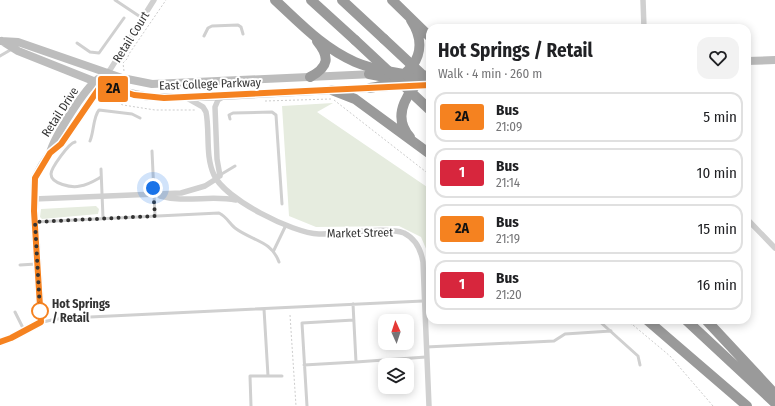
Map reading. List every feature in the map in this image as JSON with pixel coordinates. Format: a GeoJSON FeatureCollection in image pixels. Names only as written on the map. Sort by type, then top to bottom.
{"type":"FeatureCollection","features":[{"type":"Feature","properties":{"kind":"highway"},"geometry":{"type":"LineString","coordinates":[[275,0],[309,32],[324,50],[326,58],[322,69],[310,77]]}},
{"type":"Feature","properties":{"kind":"highway"},"geometry":{"type":"LineString","coordinates":[[311,0],[426,106]]}},
{"type":"Feature","properties":{"kind":"highway"},"geometry":{"type":"LineString","coordinates":[[342,0],[426,81]]}},
{"type":"Feature","properties":{"kind":"highway"},"geometry":{"type":"LineString","coordinates":[[392,0],[426,33]]}},
{"type":"Feature","properties":{"kind":"highway"},"geometry":{"type":"LineString","coordinates":[[370,88],[384,86],[401,76],[412,67],[419,50],[419,36],[411,20]]}},
{"type":"Feature","properties":{"kind":"highway"},"geometry":{"type":"LineString","coordinates":[[309,32],[339,54],[355,62],[401,76],[426,81]]}},
{"type":"Feature","properties":{"kind":"highway"},"geometry":{"type":"LineString","coordinates":[[369,74],[401,76]]}},
{"type":"Feature","properties":{"kind":"highway"},"geometry":{"type":"LineString","coordinates":[[415,142],[408,135],[402,117],[404,101],[426,81]]}},
{"type":"Feature","properties":{"kind":"highway"},"geometry":{"type":"LineString","coordinates":[[332,90],[355,99],[426,151]]}},
{"type":"Feature","properties":{"kind":"highway"},"geometry":{"type":"LineString","coordinates":[[652,324],[748,406]]}},
{"type":"Feature","properties":{"kind":"highway"},"geometry":{"type":"LineString","coordinates":[[660,324],[748,406]]}},
{"type":"Feature","properties":{"kind":"highway"},"geometry":{"type":"LineString","coordinates":[[690,324],[775,403]]}},
{"type":"Feature","properties":{"kind":"highway"},"geometry":{"type":"LineString","coordinates":[[710,324],[775,394]]}},
{"type":"Feature","properties":{"kind":"main road","name":"East College Parkway"},"geometry":{"type":"LineString","coordinates":[[1,41],[18,42],[108,73],[133,80],[158,84],[369,74]]}},
{"type":"Feature","properties":{"kind":"main road","name":"East College Parkway"},"geometry":{"type":"LineString","coordinates":[[1,41],[14,48],[118,91],[141,96],[164,98],[226,96],[370,88],[426,81]]}},
{"type":"Feature","properties":{"kind":"main road"},"geometry":{"type":"LineString","coordinates":[[751,62],[775,60]]}},
{"type":"Feature","properties":{"kind":"main road","name":"Retail Drive"},"geometry":{"type":"LineString","coordinates":[[41,322],[34,199],[35,178],[50,153],[61,144],[99,83],[108,73]]}},
{"type":"Feature","properties":{"kind":"main road"},"geometry":{"type":"LineString","coordinates":[[401,76],[426,81]]}},
{"type":"Feature","properties":{"kind":"main road"},"geometry":{"type":"LineString","coordinates":[[0,342],[41,322]]}},
{"type":"Feature","properties":{"kind":"street","name":"Retail Court"},"geometry":{"type":"LineString","coordinates":[[108,73],[154,0]]}},
{"type":"Feature","properties":{"kind":"street"},"geometry":{"type":"LineString","coordinates":[[643,0],[644,24]]}},
{"type":"Feature","properties":{"kind":"street","name":"Market Street"},"geometry":{"type":"LineString","coordinates":[[218,177],[215,107],[218,100],[226,96]]}},
{"type":"Feature","properties":{"kind":"street","name":"Market Street"},"geometry":{"type":"LineString","coordinates":[[186,97],[202,107],[206,112],[211,167],[222,185],[238,200],[286,225],[303,232],[318,234],[390,231],[403,233],[410,237],[420,248],[423,270],[423,301],[429,406]]}},
{"type":"Feature","properties":{"kind":"street"},"geometry":{"type":"LineString","coordinates":[[34,199],[191,191],[218,177]]}},
{"type":"Feature","properties":{"kind":"street"},"geometry":{"type":"LineString","coordinates":[[154,194],[181,199],[222,197],[238,200]]}},
{"type":"Feature","properties":{"kind":"street"},"geometry":{"type":"LineString","coordinates":[[751,223],[775,248]]}},
{"type":"Feature","properties":{"kind":"lane"},"geometry":{"type":"LineString","coordinates":[[116,0],[142,18]]}},
{"type":"Feature","properties":{"kind":"lane"},"geometry":{"type":"LineString","coordinates":[[124,5],[127,0]]}},
{"type":"Feature","properties":{"kind":"lane"},"geometry":{"type":"LineString","coordinates":[[77,43],[90,52],[101,52],[124,18]]}},
{"type":"Feature","properties":{"kind":"lane"},"geometry":{"type":"LineString","coordinates":[[204,36],[210,26],[230,25],[240,26],[244,34]]}},
{"type":"Feature","properties":{"kind":"lane"},"geometry":{"type":"LineString","coordinates":[[0,56],[14,48]]}},
{"type":"Feature","properties":{"kind":"lane"},"geometry":{"type":"LineString","coordinates":[[90,141],[94,132],[97,112],[99,110],[132,114],[140,118]]}},
{"type":"Feature","properties":{"kind":"lane"},"geometry":{"type":"LineString","coordinates":[[230,119],[229,115],[233,113],[272,112],[276,115],[282,204]]}},
{"type":"Feature","properties":{"kind":"lane"},"geometry":{"type":"LineString","coordinates":[[75,142],[69,146],[53,168],[51,173],[52,178],[55,182],[74,187],[84,185],[101,178]]}},
{"type":"Feature","properties":{"kind":"lane"},"geometry":{"type":"LineString","coordinates":[[152,151],[155,216]]}},
{"type":"Feature","properties":{"kind":"lane"},"geometry":{"type":"LineString","coordinates":[[218,177],[235,166]]}},
{"type":"Feature","properties":{"kind":"lane"},"geometry":{"type":"LineString","coordinates":[[101,169],[103,218]]}},
{"type":"Feature","properties":{"kind":"lane"},"geometry":{"type":"LineString","coordinates":[[35,222],[220,212],[235,228],[274,250],[279,262]]}},
{"type":"Feature","properties":{"kind":"lane"},"geometry":{"type":"LineString","coordinates":[[274,250],[286,225]]}},
{"type":"Feature","properties":{"kind":"lane"},"geometry":{"type":"LineString","coordinates":[[20,265],[37,264]]}},
{"type":"Feature","properties":{"kind":"lane"},"geometry":{"type":"LineString","coordinates":[[41,322],[73,318],[423,301]]}},
{"type":"Feature","properties":{"kind":"lane"},"geometry":{"type":"LineString","coordinates":[[353,304],[356,362]]}},
{"type":"Feature","properties":{"kind":"lane"},"geometry":{"type":"LineString","coordinates":[[264,308],[268,376]]}},
{"type":"Feature","properties":{"kind":"lane"},"geometry":{"type":"LineString","coordinates":[[15,312],[25,330]]}},
{"type":"Feature","properties":{"kind":"lane"},"geometry":{"type":"LineString","coordinates":[[307,406],[302,323],[354,320]]}},
{"type":"Feature","properties":{"kind":"lane"},"geometry":{"type":"LineString","coordinates":[[603,324],[638,356],[640,365]]}},
{"type":"Feature","properties":{"kind":"lane"},"geometry":{"type":"LineString","coordinates":[[426,347],[554,341],[566,334],[611,331]]}},
{"type":"Feature","properties":{"kind":"lane"},"geometry":{"type":"LineString","coordinates":[[304,365],[426,358]]}},
{"type":"Feature","properties":{"kind":"lane"},"geometry":{"type":"LineString","coordinates":[[251,406],[250,376],[282,376]]}},
{"type":"Feature","properties":{"kind":"path"},"geometry":{"type":"LineString","coordinates":[[124,71],[123,63],[166,0]]}},
{"type":"Feature","properties":{"kind":"path"},"geometry":{"type":"LineString","coordinates":[[114,94],[113,101],[123,105],[155,110],[193,109],[198,111]]}},
{"type":"Feature","properties":{"kind":"path"},"geometry":{"type":"LineString","coordinates":[[259,101],[278,102],[333,99],[426,172]]}},
{"type":"Feature","properties":{"kind":"path"},"geometry":{"type":"LineString","coordinates":[[290,315],[296,406]]}},
{"type":"Feature","properties":{"kind":"path"},"geometry":{"type":"LineString","coordinates":[[632,324],[670,356],[713,406]]}},
{"type":"Feature","properties":{"kind":"shaded area"},"geometry":{"type":"Polygon","coordinates":[[[333,103],[317,112],[426,186],[426,249],[421,237],[399,226],[316,227],[289,216],[282,106],[333,103]]]}},
{"type":"Feature","properties":{"kind":"shaded area"},"geometry":{"type":"Polygon","coordinates":[[[96,206],[99,209],[98,214],[42,219],[40,217],[41,209],[96,206]]]}},
{"type":"Feature","properties":{"kind":"bus line","name":"2A"},"geometry":{"type":"LineString","coordinates":[[0,342],[11,338],[41,322],[34,211],[35,178],[37,172],[50,153],[61,144],[102,84],[118,91],[149,98],[426,85]]}},
{"type":"Feature","properties":{"kind":"place","name":"Hot Springs / Retail"},"geometry":{"type":"Point","coordinates":[40,311]}},
{"type":"Feature","properties":{"kind":"route"},"geometry":{"type":"LineString","coordinates":[[40,311],[35,222],[155,216],[153,188]]}}]}
